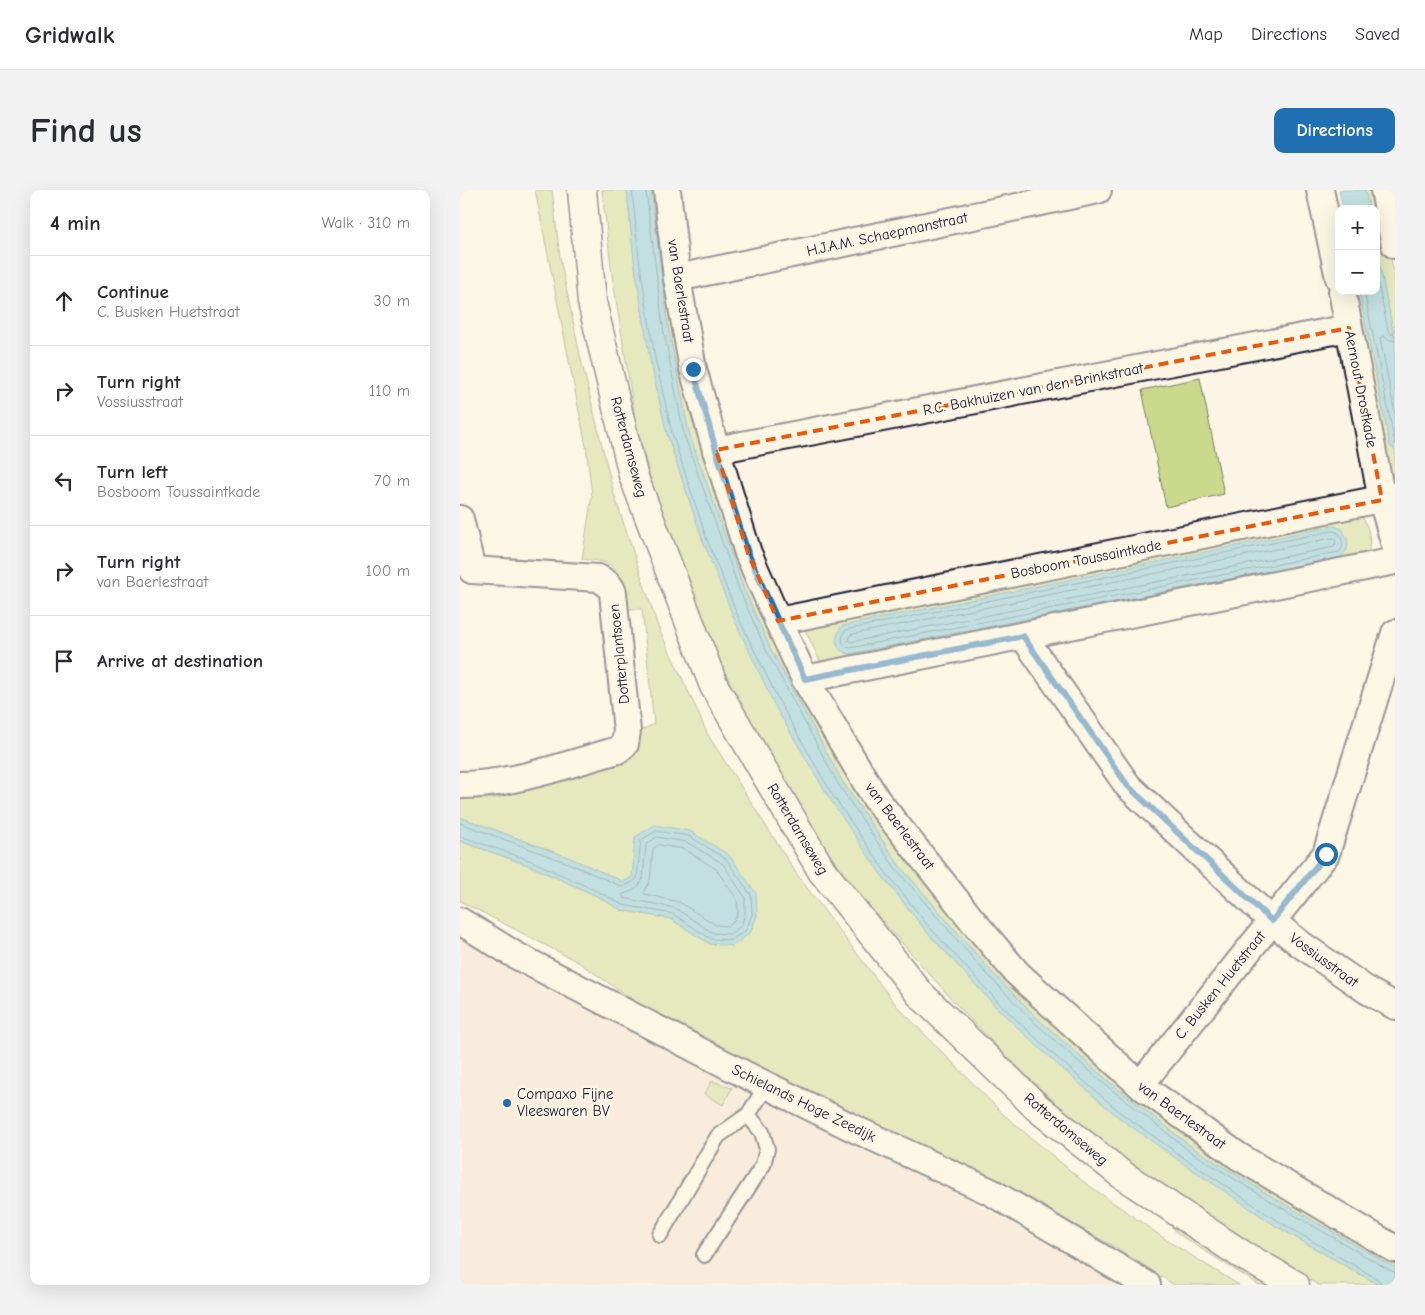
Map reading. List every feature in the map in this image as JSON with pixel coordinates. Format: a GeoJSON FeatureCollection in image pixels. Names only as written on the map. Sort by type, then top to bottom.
{"type":"FeatureCollection","features":[{"type":"Feature","properties":{"kind":"main road","name":"Rotterdamseweg"},"geometry":{"type":"LineString","coordinates":[[582,190],[592,302],[633,475],[714,686],[822,870],[920,994],[1039,1109],[1121,1174],[1241,1254],[1295,1285]]}},
{"type":"Feature","properties":{"kind":"street","name":"van Baerlestraat"},"geometry":{"type":"LineString","coordinates":[[666,190],[677,278],[693,369],[748,553],[805,679],[876,799],[972,920],[1017,973],[1140,1085],[1238,1156],[1395,1249]]}},
{"type":"Feature","properties":{"kind":"street","name":"H.J.A.M. Schaepmanstraat"},"geometry":{"type":"LineString","coordinates":[[677,278],[1098,190]]}},
{"type":"Feature","properties":{"kind":"street"},"geometry":{"type":"LineString","coordinates":[[1320,190],[1335,259]]}},
{"type":"Feature","properties":{"kind":"street"},"geometry":{"type":"LineString","coordinates":[[1389,203],[1395,245]]}},
{"type":"Feature","properties":{"kind":"street","name":"Aernout Drostkade"},"geometry":{"type":"LineString","coordinates":[[1343,295],[1388,498],[1395,545]]}},
{"type":"Feature","properties":{"kind":"street","name":"R.C. Bakhuizen van den Brinkstraat"},"geometry":{"type":"LineString","coordinates":[[716,450],[1349,328]]}},
{"type":"Feature","properties":{"kind":"street","name":"Bosboom Toussaintkade"},"geometry":{"type":"LineString","coordinates":[[778,621],[1388,498]]}},
{"type":"Feature","properties":{"kind":"street","name":"Dotterplantsoen"},"geometry":{"type":"LineString","coordinates":[[460,519],[466,574],[598,578],[606,582],[612,589],[628,731],[625,744],[618,750],[506,781],[479,785],[460,785]]}},
{"type":"Feature","properties":{"kind":"street"},"geometry":{"type":"LineString","coordinates":[[805,679],[1395,561]]}},
{"type":"Feature","properties":{"kind":"street","name":"C. Busken Huetstraat"},"geometry":{"type":"LineString","coordinates":[[1140,1085],[1326,854],[1395,634]]}},
{"type":"Feature","properties":{"kind":"street","name":"Vossiusstraat"},"geometry":{"type":"LineString","coordinates":[[1023,636],[1128,786],[1272,921],[1299,943],[1360,986],[1395,1006]]}},
{"type":"Feature","properties":{"kind":"street","name":"Schielands Hoge Zeedijk"},"geometry":{"type":"LineString","coordinates":[[460,921],[515,954],[767,1085],[859,1131],[991,1192],[1147,1285]]}},
{"type":"Feature","properties":{"kind":"lane"},"geometry":{"type":"LineString","coordinates":[[660,1235],[718,1136],[748,1115],[767,1085]]}},
{"type":"Feature","properties":{"kind":"lane"},"geometry":{"type":"LineString","coordinates":[[704,1255],[763,1165],[767,1149],[762,1132],[748,1115]]}},
{"type":"Feature","properties":{"kind":"highlighted area"},"geometry":{"type":"Polygon","coordinates":[[[1349,328],[1382,500],[778,621],[748,553],[716,450],[1349,328]]]}},
{"type":"Feature","properties":{"kind":"shaded area"},"geometry":{"type":"Polygon","coordinates":[[[460,914],[1121,1285],[460,1285],[460,914]]]}},
{"type":"Feature","properties":{"kind":"green space"},"geometry":{"type":"Polygon","coordinates":[[[535,190],[552,190],[560,258],[581,360],[614,494],[658,627],[708,735],[798,876],[896,1005],[1004,1115],[1084,1182],[1168,1241],[1239,1285],[1174,1285],[1117,1248],[954,1160],[788,1086],[677,1030],[578,962],[460,901],[460,841],[528,865],[597,896],[621,910],[671,919],[710,944],[632,877],[624,882],[570,858],[460,817],[460,798],[486,799],[500,797],[617,764],[634,751],[638,732],[654,724],[642,609],[626,609],[622,581],[615,569],[602,562],[582,559],[592,495],[586,446],[535,190]]]}},
{"type":"Feature","properties":{"kind":"green space"},"geometry":{"type":"Polygon","coordinates":[[[602,190],[627,190],[634,260],[650,359],[667,434],[703,541],[880,873],[926,931],[999,1010],[1276,1226],[1379,1285],[1318,1285],[1195,1210],[1137,1169],[1051,1099],[1001,1051],[954,1002],[872,909],[836,863],[804,816],[750,724],[716,654],[658,508],[636,423],[612,275],[602,190]]]}},
{"type":"Feature","properties":{"kind":"green space"},"geometry":{"type":"Polygon","coordinates":[[[651,190],[660,190],[671,277],[781,649],[1006,974],[1395,1258],[1395,1268],[1274,1198],[1193,1148],[1107,1080],[1038,1019],[988,968],[899,865],[842,781],[770,648],[743,587],[689,433],[668,327],[651,190]]]}},
{"type":"Feature","properties":{"kind":"green space"},"geometry":{"type":"Polygon","coordinates":[[[1365,190],[1377,190],[1395,279],[1395,341],[1380,267],[1380,205],[1368,205],[1365,190]]]}},
{"type":"Feature","properties":{"kind":"green space"},"geometry":{"type":"Polygon","coordinates":[[[1350,295],[1360,295],[1390,446],[1395,450],[1395,479],[1388,467],[1350,295]]]}},
{"type":"Feature","properties":{"kind":"green space"},"geometry":{"type":"Polygon","coordinates":[[[1200,378],[1224,494],[1166,507],[1142,390],[1200,378]]]}},
{"type":"Feature","properties":{"kind":"green space"},"geometry":{"type":"Polygon","coordinates":[[[1361,516],[1369,534],[1368,554],[824,669],[803,626],[1361,516]],[[1341,557],[842,626],[837,639],[838,647],[850,654],[1341,557]]]}},
{"type":"Feature","properties":{"kind":"green space"},"geometry":{"type":"Polygon","coordinates":[[[712,1081],[732,1088],[723,1105],[704,1094],[712,1081]]]}},
{"type":"Feature","properties":{"kind":"green space"},"geometry":{"type":"Polygon","coordinates":[[[1167,1221],[1218,1254],[1273,1285],[1259,1285],[1178,1234],[1167,1221]]]}},
{"type":"Feature","properties":{"kind":"water"},"geometry":{"type":"Polygon","coordinates":[[[627,190],[651,190],[668,327],[689,433],[743,587],[770,648],[842,781],[899,865],[988,968],[1038,1019],[1107,1080],[1193,1148],[1274,1198],[1395,1268],[1395,1285],[1379,1285],[1276,1226],[1118,1117],[1050,1058],[999,1010],[926,931],[880,873],[828,796],[776,708],[735,621],[703,541],[667,434],[650,359],[634,260],[627,190]]]}},
{"type":"Feature","properties":{"kind":"water"},"geometry":{"type":"Polygon","coordinates":[[[1339,190],[1365,190],[1368,205],[1342,205],[1339,190]]]}},
{"type":"Feature","properties":{"kind":"water"},"geometry":{"type":"Polygon","coordinates":[[[1380,267],[1395,341],[1395,450],[1390,446],[1360,295],[1380,295],[1380,267]]]}},
{"type":"Feature","properties":{"kind":"water"},"geometry":{"type":"Polygon","coordinates":[[[1334,526],[1342,529],[1348,543],[1347,550],[1341,557],[849,654],[840,650],[837,643],[842,626],[1334,526]]]}},
{"type":"Feature","properties":{"kind":"water"},"geometry":{"type":"Polygon","coordinates":[[[460,817],[570,858],[624,882],[632,877],[635,837],[655,825],[690,831],[729,855],[756,893],[757,916],[750,933],[733,946],[710,944],[671,919],[621,910],[597,896],[528,865],[460,841],[460,817]]]}},
{"type":"Feature","properties":{"kind":"place","name":"Compaxo Fijne Vleeswaren BV"},"geometry":{"type":"Point","coordinates":[507,1103]}},
{"type":"Feature","properties":{"kind":"route"},"geometry":{"type":"LineString","coordinates":[[693,369],[748,553],[805,679],[1023,636],[1128,786],[1272,921],[1326,854]]}}]}
